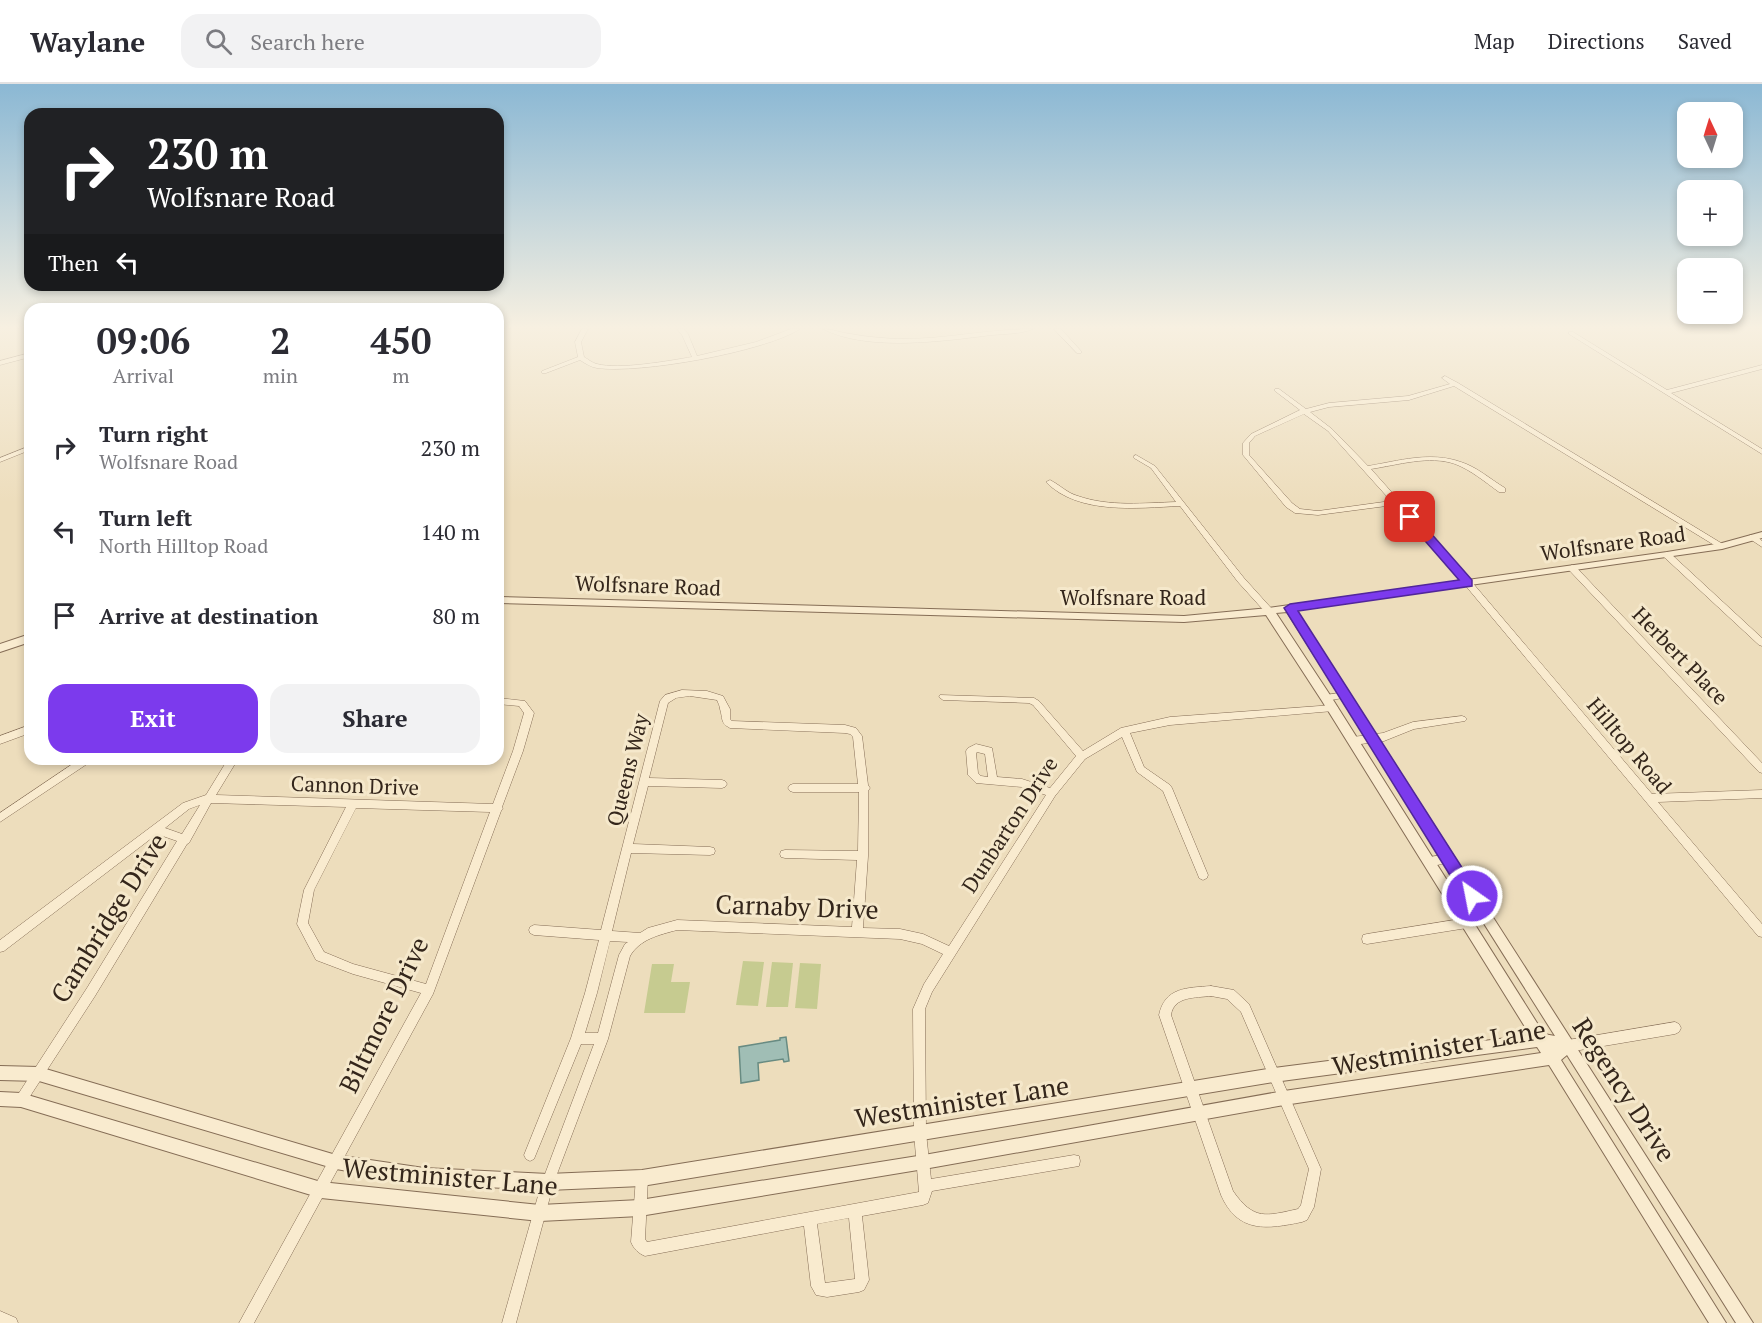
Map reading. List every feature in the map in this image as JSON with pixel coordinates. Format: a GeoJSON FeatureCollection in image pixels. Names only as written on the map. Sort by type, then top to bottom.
{"type":"FeatureCollection","features":[{"type":"Feature","properties":{"kind":"street"},"geometry":{"type":"LineString","coordinates":[[1397,502],[1318,513],[1298,511],[1289,505],[1271,485],[1246,455],[1244,449],[1248,439],[1253,435],[1304,411],[1329,405],[1409,398],[1447,387]]}},
{"type":"Feature","properties":{"kind":"street"},"geometry":{"type":"LineString","coordinates":[[1461,387],[1722,546]]}},
{"type":"Feature","properties":{"kind":"street"},"geometry":{"type":"LineString","coordinates":[[1657,387],[1762,452]]}},
{"type":"Feature","properties":{"kind":"street"},"geometry":{"type":"LineString","coordinates":[[1667,393],[1690,387]]}},
{"type":"Feature","properties":{"kind":"street","name":"Hilltop Road"},"geometry":{"type":"LineString","coordinates":[[1276,390],[1329,430],[1397,502],[1762,932]]}},
{"type":"Feature","properties":{"kind":"street"},"geometry":{"type":"LineString","coordinates":[[0,460],[24,450]]}},
{"type":"Feature","properties":{"kind":"street"},"geometry":{"type":"LineString","coordinates":[[1136,457],[1153,467],[1249,591],[1269,611]]}},
{"type":"Feature","properties":{"kind":"street"},"geometry":{"type":"LineString","coordinates":[[1366,468],[1448,460],[1464,466],[1502,490]]}},
{"type":"Feature","properties":{"kind":"street"},"geometry":{"type":"LineString","coordinates":[[1050,482],[1065,494],[1097,503],[1182,504]]}},
{"type":"Feature","properties":{"kind":"street"},"geometry":{"type":"LineString","coordinates":[[1294,519],[1298,511]]}},
{"type":"Feature","properties":{"kind":"street"},"geometry":{"type":"LineString","coordinates":[[1758,536],[1762,545]]}},
{"type":"Feature","properties":{"kind":"street","name":"Wolfsnare Road"},"geometry":{"type":"LineString","coordinates":[[504,600],[1184,619],[1269,611],[1667,555],[1722,546],[1758,536]]}},
{"type":"Feature","properties":{"kind":"street"},"geometry":{"type":"LineString","coordinates":[[1667,555],[1762,643]]}},
{"type":"Feature","properties":{"kind":"street","name":"Herbert Place"},"geometry":{"type":"LineString","coordinates":[[1572,568],[1762,769]]}},
{"type":"Feature","properties":{"kind":"street","name":"Regency Drive"},"geometry":{"type":"LineString","coordinates":[[1290,608],[1745,1323]]}},
{"type":"Feature","properties":{"kind":"street","name":"Regency Drive"},"geometry":{"type":"LineString","coordinates":[[1269,611],[1330,703],[1718,1323]]}},
{"type":"Feature","properties":{"kind":"street"},"geometry":{"type":"LineString","coordinates":[[0,648],[24,640]]}},
{"type":"Feature","properties":{"kind":"street","name":"Queens Way"},"geometry":{"type":"LineString","coordinates":[[530,1155],[577,1038],[664,701],[675,694],[714,696],[720,698],[725,709],[726,722],[730,724],[853,731],[857,736],[865,788],[863,856],[856,930]]}},
{"type":"Feature","properties":{"kind":"street","name":"Dunbarton Drive"},"geometry":{"type":"LineString","coordinates":[[926,1186],[920,1133],[919,1009],[928,988],[1052,793],[1082,756],[1124,731],[1170,722],[1330,703],[1345,696]]}},
{"type":"Feature","properties":{"kind":"street"},"geometry":{"type":"LineString","coordinates":[[943,697],[1031,700],[1082,756]]}},
{"type":"Feature","properties":{"kind":"street","name":"Biltmore Drive"},"geometry":{"type":"LineString","coordinates":[[246,1323],[429,990],[498,808],[529,713],[522,703],[504,702]]}},
{"type":"Feature","properties":{"kind":"street"},"geometry":{"type":"LineString","coordinates":[[1353,741],[1372,739],[1413,726],[1462,719]]}},
{"type":"Feature","properties":{"kind":"street"},"geometry":{"type":"LineString","coordinates":[[0,740],[24,731]]}},
{"type":"Feature","properties":{"kind":"street"},"geometry":{"type":"LineString","coordinates":[[1124,731],[1140,769],[1167,788],[1203,876]]}},
{"type":"Feature","properties":{"kind":"street"},"geometry":{"type":"LineString","coordinates":[[0,818],[79,765]]}},
{"type":"Feature","properties":{"kind":"street","name":"Cambridge Drive"},"geometry":{"type":"LineString","coordinates":[[21,1100],[185,840],[229,765]]}},
{"type":"Feature","properties":{"kind":"street"},"geometry":{"type":"LineString","coordinates":[[993,781],[1023,783],[1052,793]]}},
{"type":"Feature","properties":{"kind":"street"},"geometry":{"type":"LineString","coordinates":[[643,782],[722,784]]}},
{"type":"Feature","properties":{"kind":"street"},"geometry":{"type":"LineString","coordinates":[[793,788],[865,788]]}},
{"type":"Feature","properties":{"kind":"street"},"geometry":{"type":"LineString","coordinates":[[1649,798],[1762,794]]}},
{"type":"Feature","properties":{"kind":"street"},"geometry":{"type":"LineString","coordinates":[[0,947],[186,806],[210,798]]}},
{"type":"Feature","properties":{"kind":"street","name":"Cannon Drive"},"geometry":{"type":"LineString","coordinates":[[210,798],[498,808]]}},
{"type":"Feature","properties":{"kind":"street"},"geometry":{"type":"LineString","coordinates":[[353,803],[309,890],[302,924],[320,956],[353,969],[429,990]]}},
{"type":"Feature","properties":{"kind":"street"},"geometry":{"type":"LineString","coordinates":[[156,829],[185,840]]}},
{"type":"Feature","properties":{"kind":"street"},"geometry":{"type":"LineString","coordinates":[[627,848],[710,851]]}},
{"type":"Feature","properties":{"kind":"street"},"geometry":{"type":"LineString","coordinates":[[785,854],[863,856]]}},
{"type":"Feature","properties":{"kind":"street"},"geometry":{"type":"LineString","coordinates":[[1429,861],[1447,858]]}},
{"type":"Feature","properties":{"kind":"street"},"geometry":{"type":"LineString","coordinates":[[1749,916],[1762,915]]}},
{"type":"Feature","properties":{"kind":"street"},"geometry":{"type":"LineString","coordinates":[[1367,939],[1467,923]]}},
{"type":"Feature","properties":{"kind":"street","name":"Carnaby Drive"},"geometry":{"type":"LineString","coordinates":[[534,930],[640,938],[656,929],[676,925],[856,930],[900,934],[923,939],[951,952]]}},
{"type":"Feature","properties":{"kind":"street"},"geometry":{"type":"LineString","coordinates":[[509,1323],[548,1182],[602,1039],[625,955],[640,938]]}},
{"type":"Feature","properties":{"kind":"street"},"geometry":{"type":"LineString","coordinates":[[1217,991],[1230,994],[1241,1002],[1279,1086],[1315,1169],[1307,1207],[1302,1215],[1261,1222],[1249,1218],[1238,1210],[1228,1195],[1165,1015],[1172,999],[1183,995],[1217,991]]}},
{"type":"Feature","properties":{"kind":"street"},"geometry":{"type":"LineString","coordinates":[[1568,1046],[1675,1028]]}},
{"type":"Feature","properties":{"kind":"street"},"geometry":{"type":"LineString","coordinates":[[577,1038],[602,1039]]}},
{"type":"Feature","properties":{"kind":"street","name":"Westminister Lane"},"geometry":{"type":"LineString","coordinates":[[0,1099],[21,1100],[321,1190],[540,1213],[640,1208],[924,1162],[1195,1101],[1540,1040],[1568,1046]]}},
{"type":"Feature","properties":{"kind":"street","name":"Westminister Lane"},"geometry":{"type":"LineString","coordinates":[[0,1073],[39,1074],[336,1162],[424,1176],[548,1182],[642,1178],[920,1133],[1195,1101],[1279,1086],[1551,1058],[1568,1046]]}},
{"type":"Feature","properties":{"kind":"street"},"geometry":{"type":"LineString","coordinates":[[642,1178],[638,1242],[645,1249],[916,1201],[923,1198],[926,1186],[1074,1161]]}},
{"type":"Feature","properties":{"kind":"street"},"geometry":{"type":"LineString","coordinates":[[810,1219],[818,1286],[822,1290],[848,1287],[858,1285],[863,1275],[855,1211]]}},
{"type":"Feature","properties":{"kind":"street"},"geometry":{"type":"LineString","coordinates":[[0,1318],[11,1323]]}},
{"type":"Feature","properties":{"kind":"green space"},"geometry":{"type":"Polygon","coordinates":[[[743,961],[764,962],[758,1006],[736,1005],[743,961]]]}},
{"type":"Feature","properties":{"kind":"green space"},"geometry":{"type":"Polygon","coordinates":[[[772,962],[793,963],[788,1007],[766,1007],[772,962]]]}},
{"type":"Feature","properties":{"kind":"green space"},"geometry":{"type":"Polygon","coordinates":[[[800,963],[821,964],[817,1009],[795,1008],[800,963]]]}},
{"type":"Feature","properties":{"kind":"green space"},"geometry":{"type":"Polygon","coordinates":[[[652,964],[674,964],[671,982],[690,982],[685,1013],[644,1013],[652,964]]]}},
{"type":"Feature","properties":{"kind":"water"},"geometry":{"type":"Polygon","coordinates":[[[786,1037],[789,1061],[784,1062],[783,1059],[758,1063],[759,1080],[741,1083],[739,1047],[786,1037]]]}},
{"type":"Feature","properties":{"kind":"route"},"geometry":{"type":"LineString","coordinates":[[1410,517],[1468,583],[1290,608],[1472,896]]}}]}
